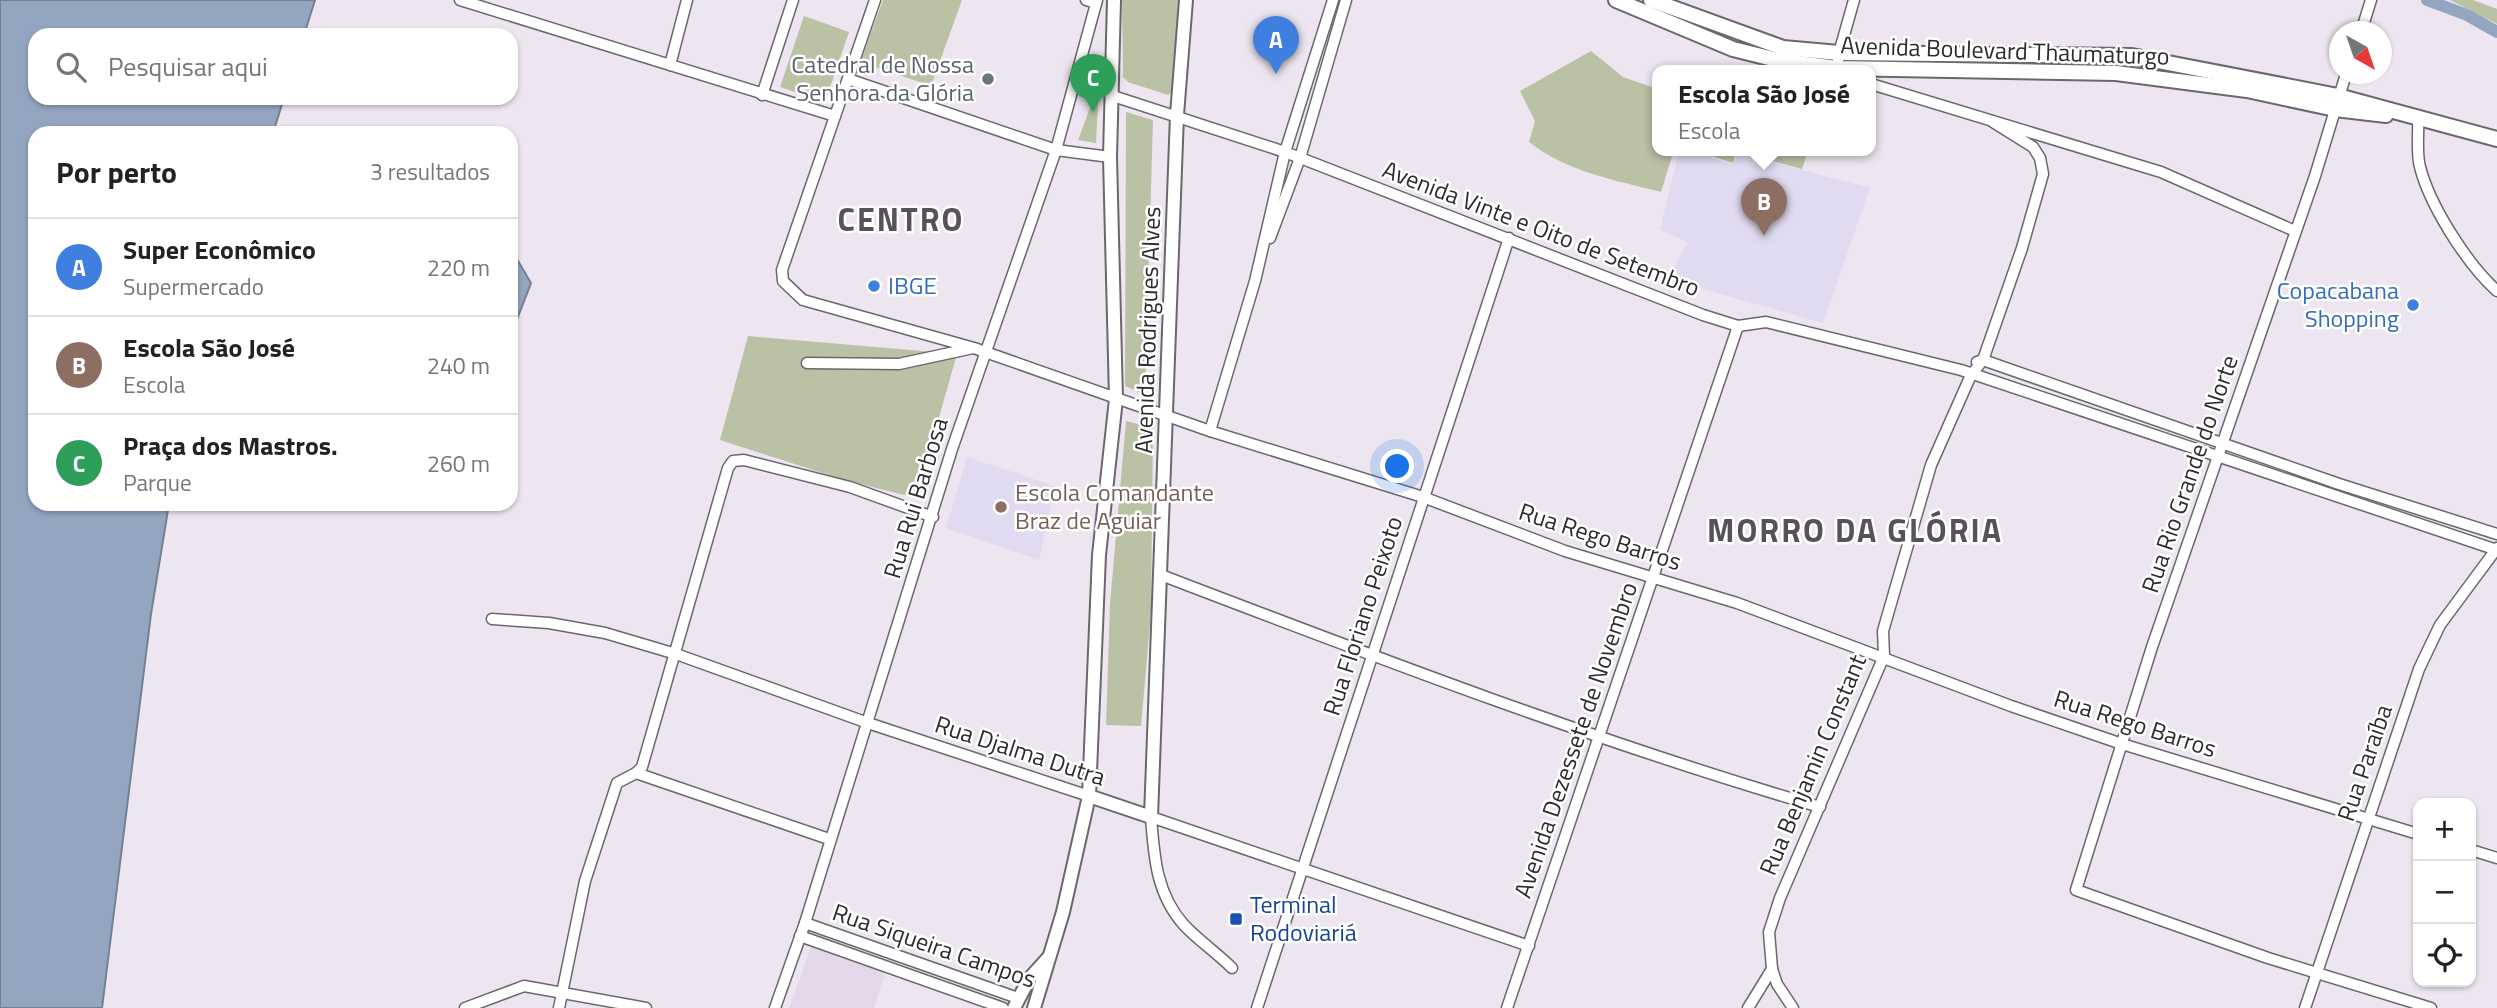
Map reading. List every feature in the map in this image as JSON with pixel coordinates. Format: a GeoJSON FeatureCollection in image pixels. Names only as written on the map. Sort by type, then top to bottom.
{"type":"FeatureCollection","features":[{"type":"Feature","properties":{"kind":"main road","name":"Avenida Boulevard Thaumaturgo"},"geometry":{"type":"LineString","coordinates":[[1616,0],[1733,49],[1782,61],[1866,65]]}},
{"type":"Feature","properties":{"kind":"main road","name":"Avenida Boulevard Thaumaturgo"},"geometry":{"type":"LineString","coordinates":[[1651,0],[1783,48],[1838,64],[2032,55],[2157,59],[2336,102],[2418,118],[2497,139]]}},
{"type":"Feature","properties":{"kind":"main road"},"geometry":{"type":"LineString","coordinates":[[2031,71],[2032,55]]}},
{"type":"Feature","properties":{"kind":"main road","name":"Avenida Boulevard Thaumaturgo"},"geometry":{"type":"LineString","coordinates":[[1876,65],[2116,73],[2336,102]]}},
{"type":"Feature","properties":{"kind":"street"},"geometry":{"type":"LineString","coordinates":[[460,0],[835,116],[875,0]]}},
{"type":"Feature","properties":{"kind":"street"},"geometry":{"type":"LineString","coordinates":[[670,65],[687,0]]}},
{"type":"Feature","properties":{"kind":"street"},"geometry":{"type":"LineString","coordinates":[[762,95],[793,0]]}},
{"type":"Feature","properties":{"kind":"street","name":"Avenida Rodrigues Alves"},"geometry":{"type":"LineString","coordinates":[[1035,1006],[1063,912],[1089,796],[1100,555],[1116,399],[1110,157],[1114,0]]}},
{"type":"Feature","properties":{"kind":"street","name":"Avenida Rodrigues Alves"},"geometry":{"type":"LineString","coordinates":[[1186,0],[1177,115],[1151,817],[1155,865],[1167,903],[1185,926],[1232,968]]}},
{"type":"Feature","properties":{"kind":"street"},"geometry":{"type":"LineString","coordinates":[[1255,281],[1285,152],[1333,0]]}},
{"type":"Feature","properties":{"kind":"street"},"geometry":{"type":"LineString","coordinates":[[1210,431],[1255,281],[1300,158],[1346,0]]}},
{"type":"Feature","properties":{"kind":"street"},"geometry":{"type":"LineString","coordinates":[[1838,64],[1854,0]]}},
{"type":"Feature","properties":{"kind":"street"},"geometry":{"type":"LineString","coordinates":[[2364,21],[2371,0]]}},
{"type":"Feature","properties":{"kind":"street","name":"Rua Rui Barbosa"},"geometry":{"type":"LineString","coordinates":[[775,1008],[806,923],[952,449],[1056,150],[1093,1]]}},
{"type":"Feature","properties":{"kind":"street"},"geometry":{"type":"LineString","coordinates":[[848,79],[1056,150],[1110,157]]}},
{"type":"Feature","properties":{"kind":"street","name":"Rua Rio Grande do Norte"},"geometry":{"type":"LineString","coordinates":[[2319,972],[2268,958],[2076,890],[2156,635],[2224,442],[2342,84]]}},
{"type":"Feature","properties":{"kind":"street"},"geometry":{"type":"LineString","coordinates":[[1876,86],[2161,172],[2295,231]]}},
{"type":"Feature","properties":{"kind":"street","name":"Avenida Vinte e Oito de Setembro"},"geometry":{"type":"LineString","coordinates":[[1113,96],[1285,152],[1509,237],[1703,315],[1738,326],[1766,322],[1961,370],[2334,497],[2497,549]]}},
{"type":"Feature","properties":{"kind":"street","name":"Rua Rego Barros"},"geometry":{"type":"LineString","coordinates":[[835,116],[782,270],[783,281],[803,300],[974,348],[1210,431],[1423,497],[1565,551],[1737,603],[1884,656],[2011,706],[2123,744],[2413,832]]}},
{"type":"Feature","properties":{"kind":"street"},"geometry":{"type":"LineString","coordinates":[[2418,118],[2420,170],[2462,248],[2497,291]]}},
{"type":"Feature","properties":{"kind":"street","name":"Rua Benjamin Constant"},"geometry":{"type":"LineString","coordinates":[[1772,969],[1769,932],[1780,898],[1884,656],[1883,631],[1931,466],[1971,375],[1983,360],[2022,248],[2043,174],[2040,158],[2032,147],[1993,122]]}},
{"type":"Feature","properties":{"kind":"street","name":"Rua Floriano Peixoto"},"geometry":{"type":"LineString","coordinates":[[1257,1008],[1509,237]]}},
{"type":"Feature","properties":{"kind":"street","name":"Avenida Dezessete de Novembro"},"geometry":{"type":"LineString","coordinates":[[1507,1008],[1738,326]]}},
{"type":"Feature","properties":{"kind":"street"},"geometry":{"type":"LineString","coordinates":[[807,363],[899,364],[974,348]]}},
{"type":"Feature","properties":{"kind":"street"},"geometry":{"type":"LineString","coordinates":[[1961,370],[1983,360],[2339,484],[2497,534]]}},
{"type":"Feature","properties":{"kind":"street"},"geometry":{"type":"LineString","coordinates":[[559,1008],[585,881],[617,783],[636,773],[642,766],[677,654],[728,468],[733,461],[744,460],[840,484],[933,517]]}},
{"type":"Feature","properties":{"kind":"street"},"geometry":{"type":"LineString","coordinates":[[2334,497],[2339,484]]}},
{"type":"Feature","properties":{"kind":"street","name":"Rua Paraíba"},"geometry":{"type":"LineString","coordinates":[[2305,1008],[2419,669],[2440,625],[2497,549]]}},
{"type":"Feature","properties":{"kind":"street"},"geometry":{"type":"LineString","coordinates":[[1161,575],[1373,655],[1600,736],[1732,782],[1821,807]]}},
{"type":"Feature","properties":{"kind":"street","name":"Rua Djalma Dutra"},"geometry":{"type":"LineString","coordinates":[[492,619],[549,623],[605,633],[677,654],[867,723],[1529,946]]}},
{"type":"Feature","properties":{"kind":"street"},"geometry":{"type":"LineString","coordinates":[[636,773],[830,839]]}},
{"type":"Feature","properties":{"kind":"street"},"geometry":{"type":"LineString","coordinates":[[2476,852],[2497,859]]}},
{"type":"Feature","properties":{"kind":"street","name":"Rua Siqueira Campos"},"geometry":{"type":"LineString","coordinates":[[806,923],[1016,1003],[1049,1008]]}},
{"type":"Feature","properties":{"kind":"street","name":"Rua Siqueira Campos"},"geometry":{"type":"LineString","coordinates":[[800,936],[1003,1008]]}},
{"type":"Feature","properties":{"kind":"street"},"geometry":{"type":"LineString","coordinates":[[1016,1003],[1034,972],[1048,958]]}},
{"type":"Feature","properties":{"kind":"street"},"geometry":{"type":"LineString","coordinates":[[1748,1008],[1772,969]]}},
{"type":"Feature","properties":{"kind":"street"},"geometry":{"type":"LineString","coordinates":[[1772,969],[1777,984],[1793,1008]]}},
{"type":"Feature","properties":{"kind":"street"},"geometry":{"type":"LineString","coordinates":[[2319,972],[2431,1008]]}},
{"type":"Feature","properties":{"kind":"street"},"geometry":{"type":"LineString","coordinates":[[465,1008],[524,986],[646,1008]]}},
{"type":"Feature","properties":{"kind":"shaded area"},"geometry":{"type":"Polygon","coordinates":[[[1678,156],[1707,156],[1733,165],[1737,156],[1749,156],[1870,188],[1823,323],[1667,279],[1688,242],[1660,230],[1678,156]]]}},
{"type":"Feature","properties":{"kind":"shaded area","name":"Escola Comandante Braz de Aguiar"},"geometry":{"type":"Polygon","coordinates":[[[967,457],[1055,486],[1039,560],[946,528],[967,457]]]}},
{"type":"Feature","properties":{"kind":"shaded area"},"geometry":{"type":"Polygon","coordinates":[[[812,944],[886,970],[874,1008],[789,1008],[812,944]]]}},
{"type":"Feature","properties":{"kind":"green space"},"geometry":{"type":"Polygon","coordinates":[[[883,0],[962,0],[931,86],[860,62],[883,0]]]}},
{"type":"Feature","properties":{"kind":"green space"},"geometry":{"type":"Polygon","coordinates":[[[1122,0],[1178,0],[1174,90],[1168,95],[1128,82],[1123,77],[1122,0]]]}},
{"type":"Feature","properties":{"kind":"green space"},"geometry":{"type":"Polygon","coordinates":[[[2450,0],[2473,0],[2497,9],[2497,24],[2450,0]]]}},
{"type":"Feature","properties":{"kind":"green space"},"geometry":{"type":"Polygon","coordinates":[[[804,16],[849,32],[825,102],[780,87],[804,16]]]}},
{"type":"Feature","properties":{"kind":"green space"},"geometry":{"type":"Polygon","coordinates":[[[1591,51],[1623,77],[1652,87],[1652,156],[1672,156],[1661,192],[1575,168],[1529,142],[1535,121],[1520,91],[1591,51]]]}},
{"type":"Feature","properties":{"kind":"green space"},"geometry":{"type":"Polygon","coordinates":[[[1099,84],[1096,143],[1078,140],[1099,84]]]}},
{"type":"Feature","properties":{"kind":"green space"},"geometry":{"type":"Polygon","coordinates":[[[1126,112],[1153,120],[1145,395],[1125,386],[1126,112]]]}},
{"type":"Feature","properties":{"kind":"green space"},"geometry":{"type":"Polygon","coordinates":[[[1712,156],[1735,156],[1733,163],[1712,156]]]}},
{"type":"Feature","properties":{"kind":"green space"},"geometry":{"type":"Polygon","coordinates":[[[1754,156],[1806,156],[1802,169],[1754,156]]]}},
{"type":"Feature","properties":{"kind":"green space"},"geometry":{"type":"Polygon","coordinates":[[[748,336],[957,354],[916,498],[841,479],[720,440],[748,336]]]}},
{"type":"Feature","properties":{"kind":"green space"},"geometry":{"type":"Polygon","coordinates":[[[1126,421],[1153,428],[1151,612],[1141,726],[1106,725],[1110,604],[1126,421]]]}},
{"type":"Feature","properties":{"kind":"water"},"geometry":{"type":"Polygon","coordinates":[[[0,0],[315,0],[306,28],[28,28],[28,105],[282,105],[275,126],[28,126],[28,511],[168,511],[151,614],[102,1008],[0,1008],[0,0]]]}},
{"type":"Feature","properties":{"kind":"water"},"geometry":{"type":"Polygon","coordinates":[[[518,261],[531,283],[518,317],[518,261]]]}},
{"type":"Feature","properties":{"kind":"waterway"},"geometry":{"type":"LineString","coordinates":[[2427,0],[2467,15],[2497,32]]}},
{"type":"Feature","properties":{"kind":"place","name":"Super Econômico"},"geometry":{"type":"Point","coordinates":[1276,74]}},
{"type":"Feature","properties":{"kind":"place","name":"Catedral de Nossa Senhora da Glória"},"geometry":{"type":"Point","coordinates":[988,79]}},
{"type":"Feature","properties":{"kind":"place","name":"Praça dos Mastros."},"geometry":{"type":"Point","coordinates":[1093,112]}},
{"type":"Feature","properties":{"kind":"place","name":"Escola São José"},"geometry":{"type":"Point","coordinates":[1764,236]}},
{"type":"Feature","properties":{"kind":"place","name":"IBGE"},"geometry":{"type":"Point","coordinates":[874,286]}},
{"type":"Feature","properties":{"kind":"place","name":"Copacabana Shopping"},"geometry":{"type":"Point","coordinates":[2413,305]}},
{"type":"Feature","properties":{"kind":"place","name":"Escola Comandante Braz de Aguiar"},"geometry":{"type":"Point","coordinates":[1001,507]}},
{"type":"Feature","properties":{"kind":"place","name":"Terminal Rodoviariá"},"geometry":{"type":"Point","coordinates":[1236,919]}},
{"type":"Feature","properties":{"kind":"district","name":"CENTRO"},"geometry":{"type":"Point","coordinates":[901,220]}},
{"type":"Feature","properties":{"kind":"district","name":"MORRO DA GLÓRIA"},"geometry":{"type":"Point","coordinates":[1855,531]}}]}
